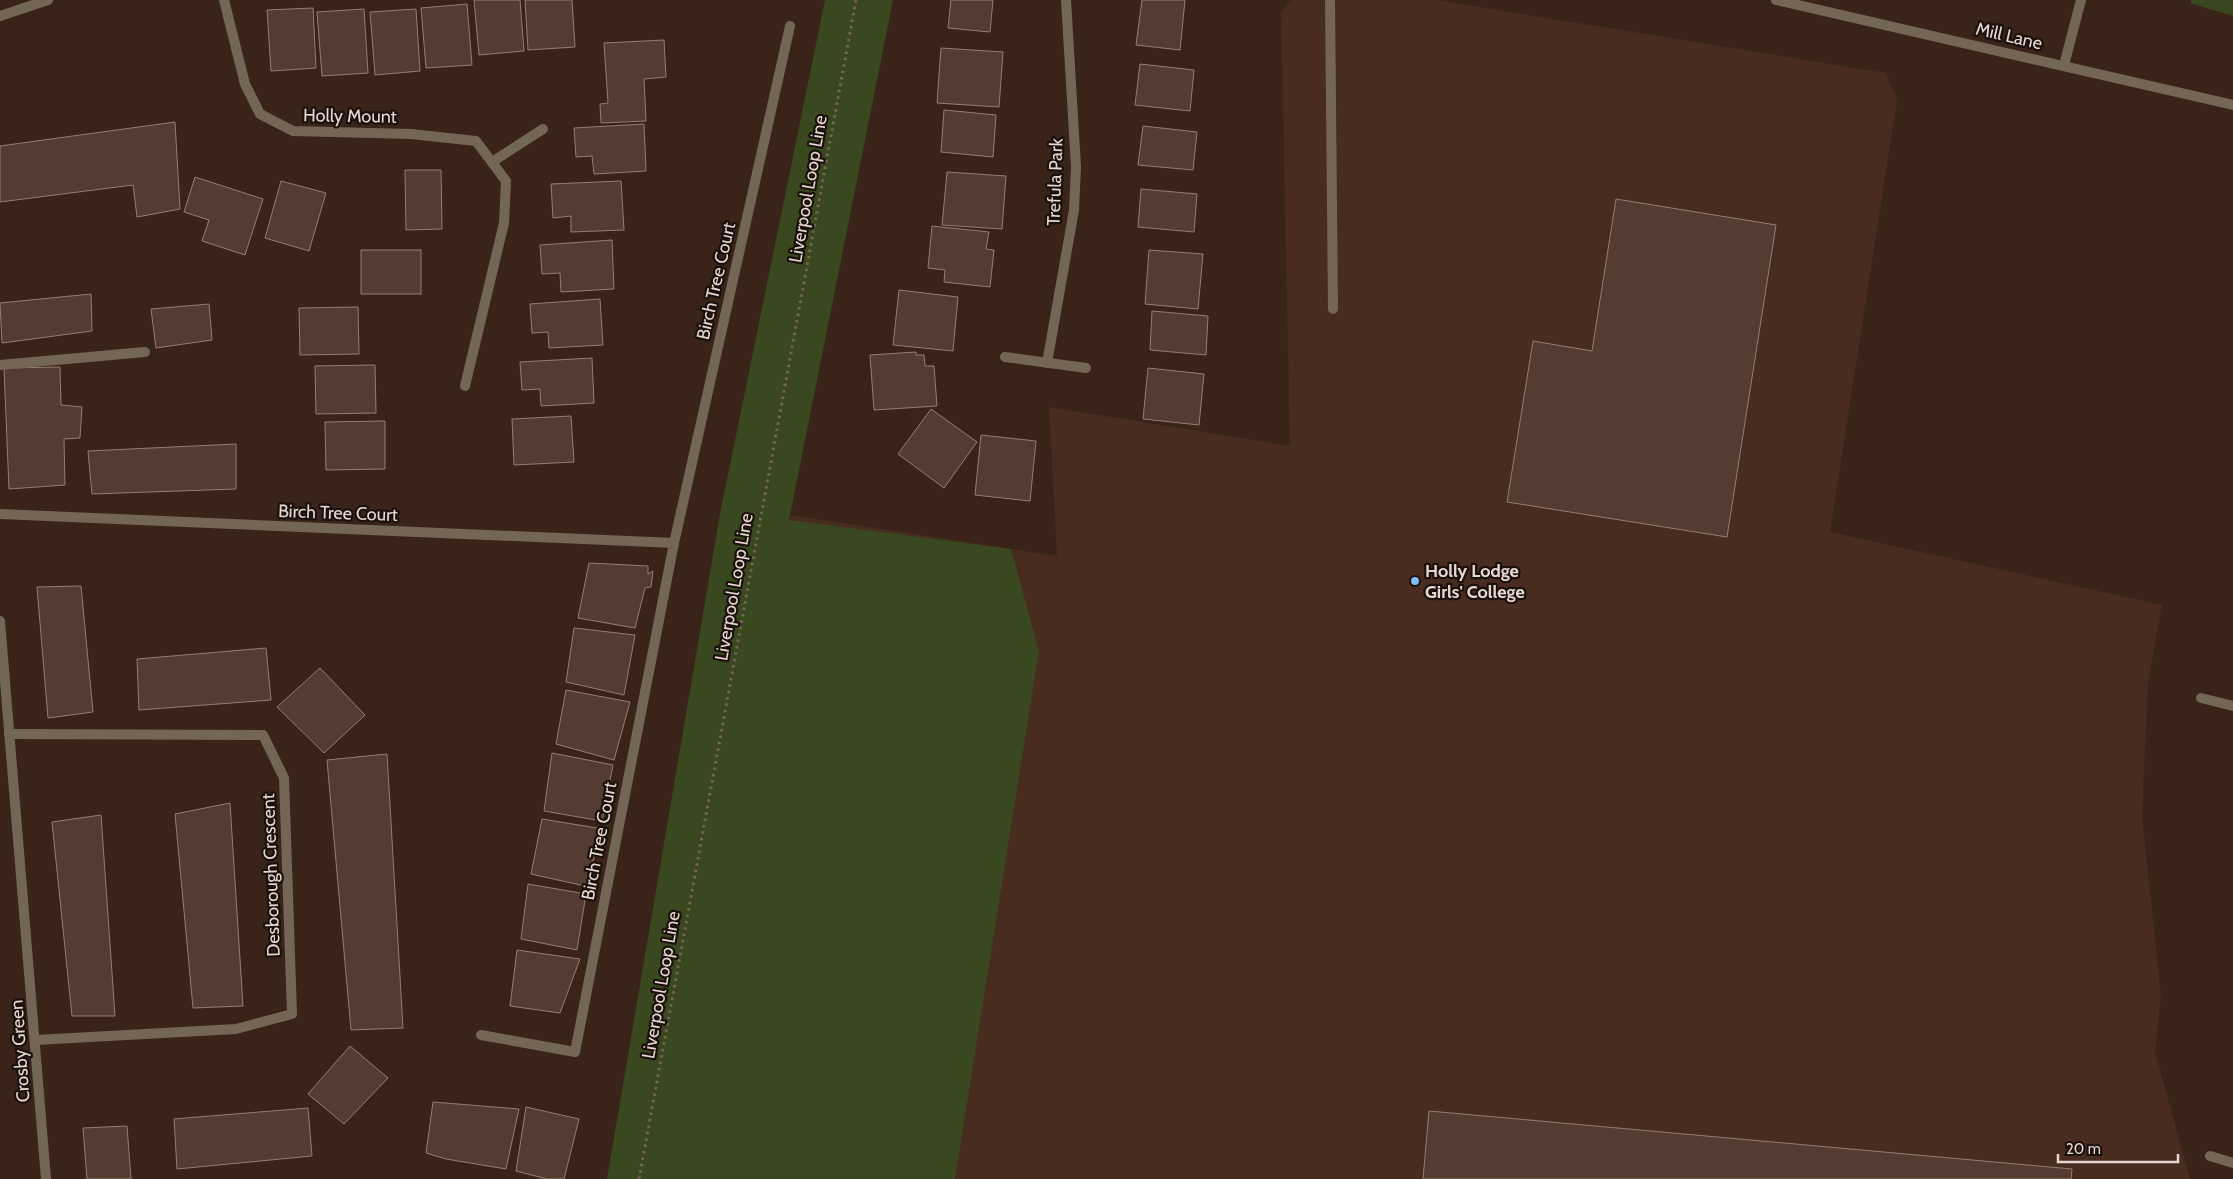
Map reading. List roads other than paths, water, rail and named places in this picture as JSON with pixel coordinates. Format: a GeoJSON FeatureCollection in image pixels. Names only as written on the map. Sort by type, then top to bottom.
{"type":"FeatureCollection","features":[{"type":"Feature","properties":{"kind":"street"},"geometry":{"type":"LineString","coordinates":[[0,16],[48,0]]}},
{"type":"Feature","properties":{"kind":"street","name":"Holly Mount"},"geometry":{"type":"LineString","coordinates":[[224,0],[244,84],[260,114],[293,131],[411,134],[476,141],[506,181],[504,223],[465,386]]}},
{"type":"Feature","properties":{"kind":"street","name":"Trefula Park"},"geometry":{"type":"LineString","coordinates":[[1047,363],[1074,210],[1076,167],[1066,0]]}},
{"type":"Feature","properties":{"kind":"street"},"geometry":{"type":"LineString","coordinates":[[1330,0],[1333,309]]}},
{"type":"Feature","properties":{"kind":"street","name":"Mill Lane"},"geometry":{"type":"LineString","coordinates":[[1776,0],[2233,105]]}},
{"type":"Feature","properties":{"kind":"street"},"geometry":{"type":"LineString","coordinates":[[2064,65],[2081,0]]}},
{"type":"Feature","properties":{"kind":"street","name":"Birch Tree Court"},"geometry":{"type":"LineString","coordinates":[[481,1035],[575,1052],[674,543],[790,26]]}},
{"type":"Feature","properties":{"kind":"street"},"geometry":{"type":"LineString","coordinates":[[492,162],[544,129]]}},
{"type":"Feature","properties":{"kind":"street"},"geometry":{"type":"LineString","coordinates":[[0,365],[145,352]]}},
{"type":"Feature","properties":{"kind":"street"},"geometry":{"type":"LineString","coordinates":[[1005,357],[1086,368]]}},
{"type":"Feature","properties":{"kind":"street","name":"Birch Tree Court"},"geometry":{"type":"LineString","coordinates":[[0,514],[674,543]]}},
{"type":"Feature","properties":{"kind":"street","name":"Crosby Green"},"geometry":{"type":"LineString","coordinates":[[0,621],[46,1179]]}},
{"type":"Feature","properties":{"kind":"street"},"geometry":{"type":"LineString","coordinates":[[2201,698],[2233,706]]}},
{"type":"Feature","properties":{"kind":"street","name":"Desborough Crescent"},"geometry":{"type":"LineString","coordinates":[[9,734],[263,735],[284,778],[292,1014],[236,1029],[36,1040]]}},
{"type":"Feature","properties":{"kind":"street"},"geometry":{"type":"LineString","coordinates":[[2210,1156],[2233,1163]]}},
{"type":"Feature","properties":{"kind":"place","name":"Holly Lodge Girls' College"},"geometry":{"type":"Point","coordinates":[1415,581]}}]}
